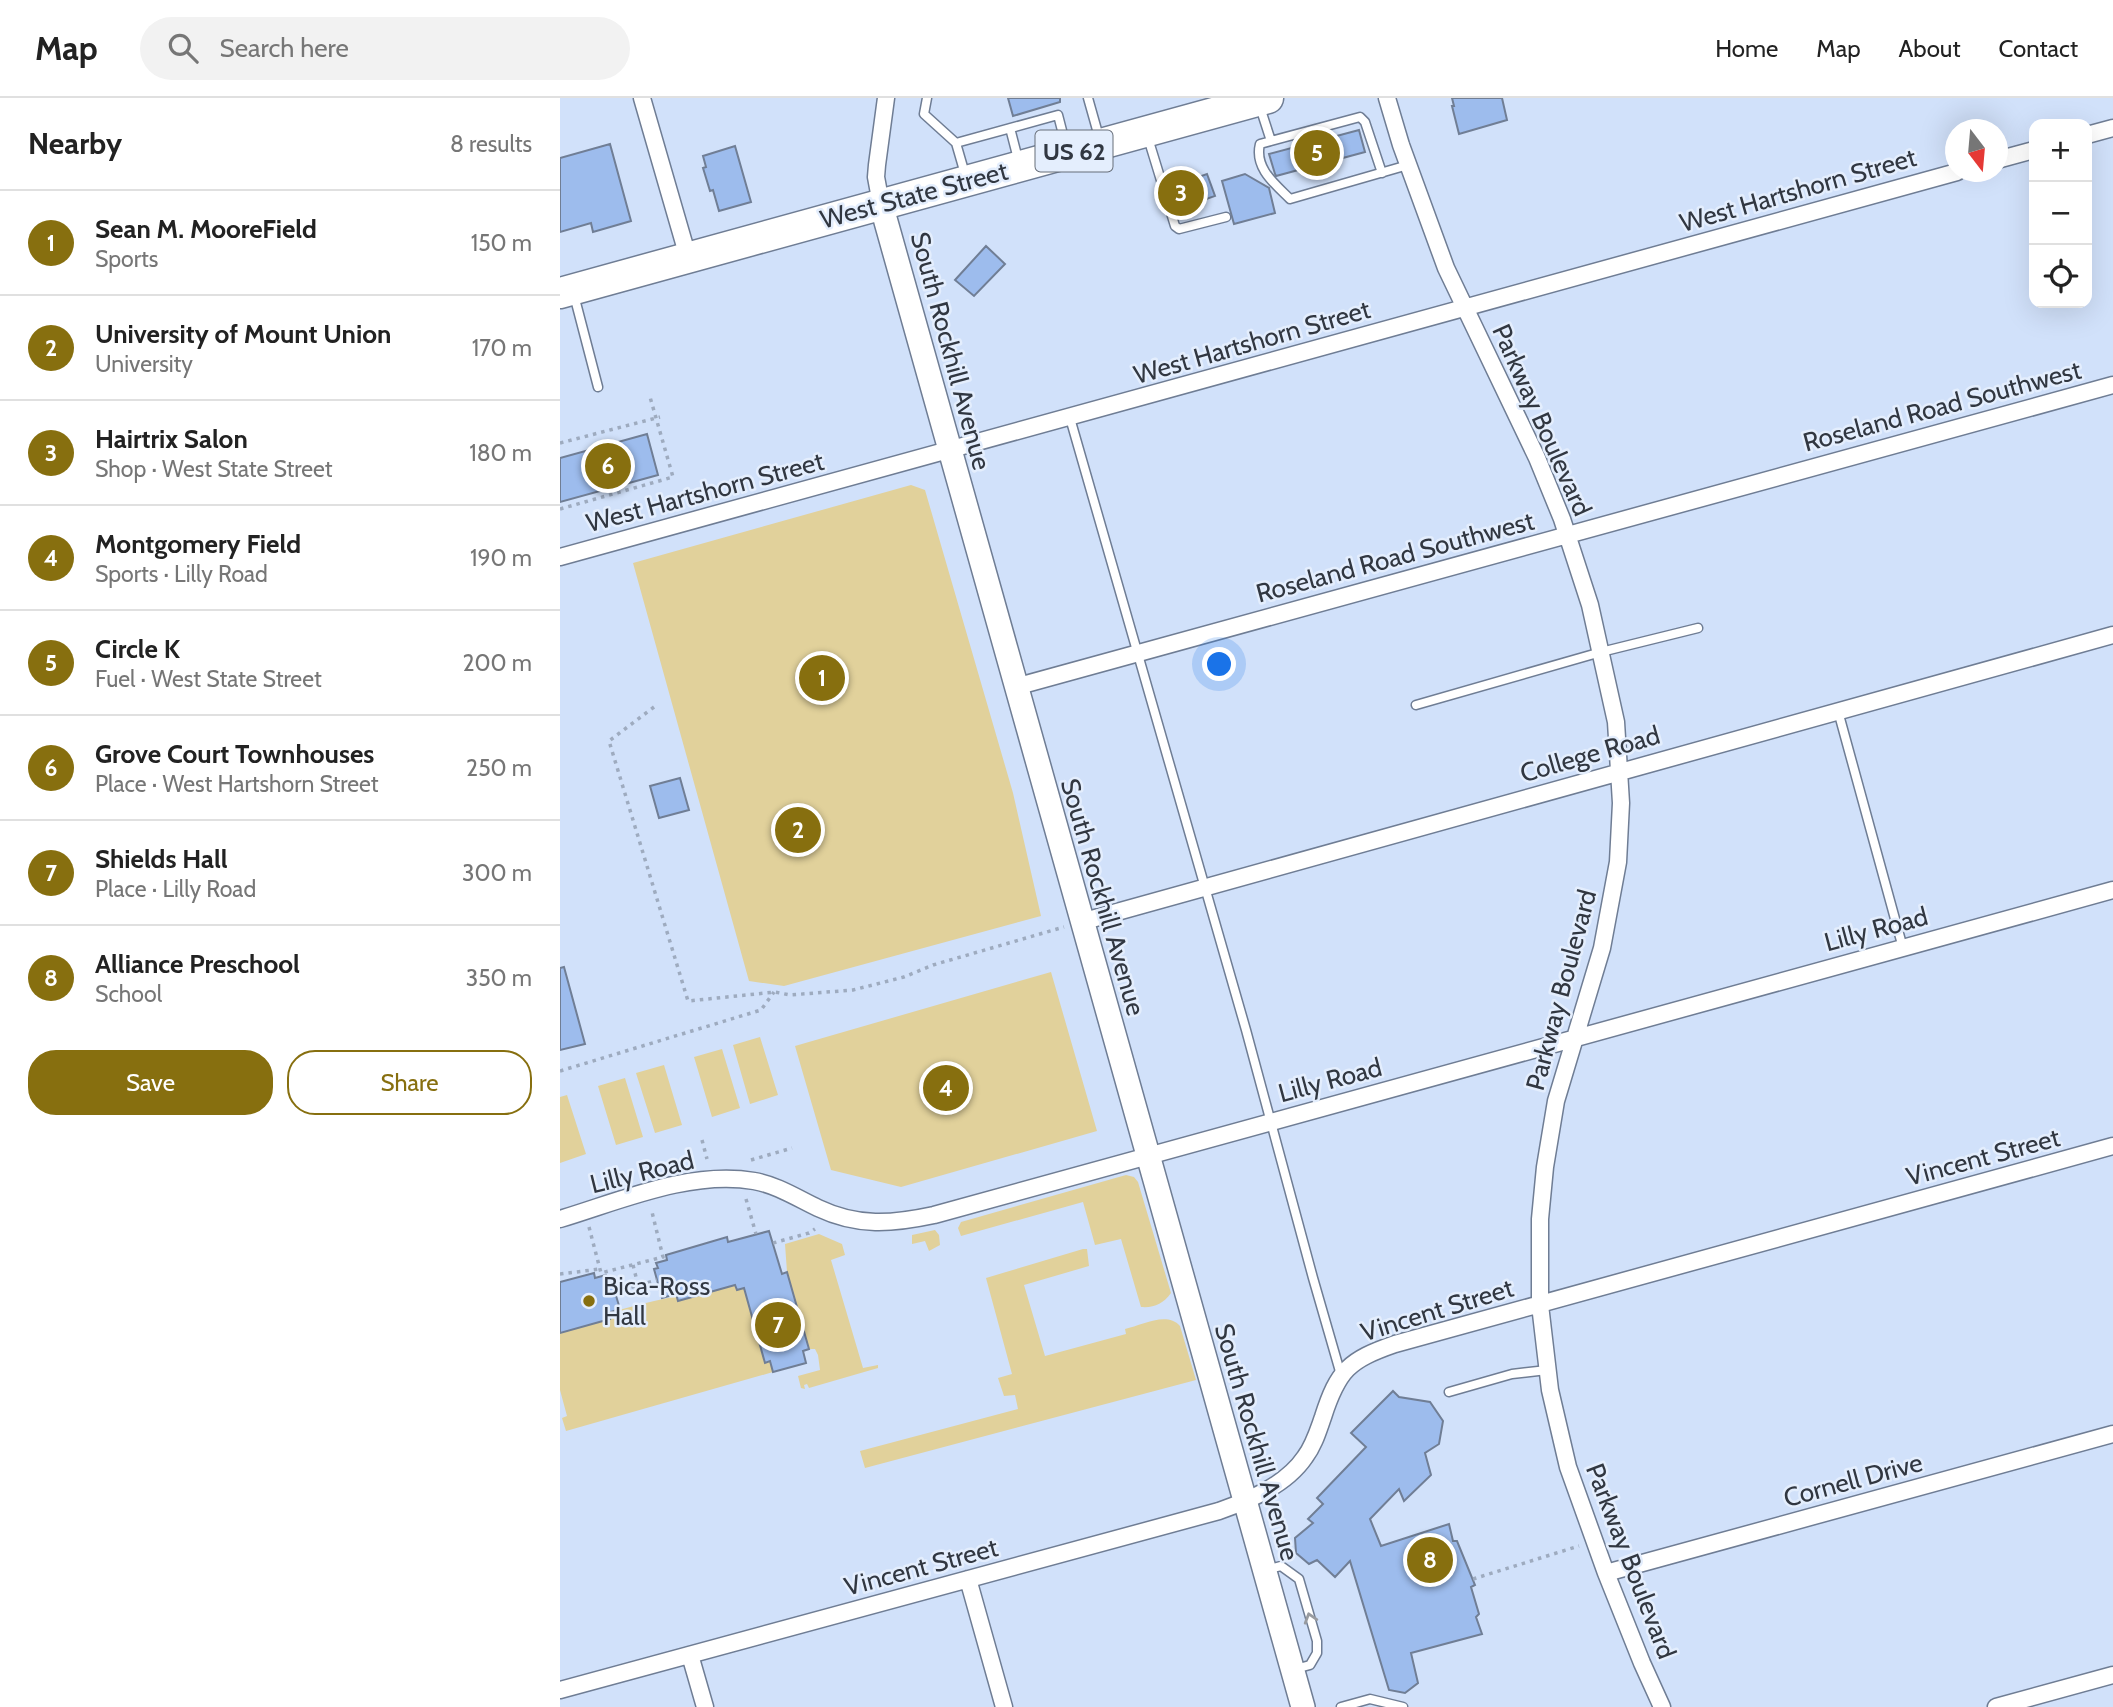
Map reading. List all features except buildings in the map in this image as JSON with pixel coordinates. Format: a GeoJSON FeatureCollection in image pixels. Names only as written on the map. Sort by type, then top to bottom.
{"type":"FeatureCollection","features":[{"type":"Feature","properties":{"kind":"highway","name":"West State Street"},"geometry":{"type":"LineString","coordinates":[[566,291],[1248,101]]}},
{"type":"Feature","properties":{"kind":"street"},"geometry":{"type":"LineString","coordinates":[[642,98],[688,257]]}},
{"type":"Feature","properties":{"kind":"street","name":"South Rockhill Avenue"},"geometry":{"type":"LineString","coordinates":[[886,98],[876,177],[881,204],[1303,1707]]}},
{"type":"Feature","properties":{"kind":"street","name":"Parkway Boulevard"},"geometry":{"type":"LineString","coordinates":[[1387,98],[1408,165],[1446,268],[1537,458],[1567,534],[1590,606],[1616,722],[1620,771],[1620,839],[1610,914],[1602,948],[1556,1101],[1540,1219],[1540,1305],[1547,1370],[1565,1454],[1606,1573],[1662,1707]]}},
{"type":"Feature","properties":{"kind":"street"},"geometry":{"type":"LineString","coordinates":[[2092,134],[2113,128]]}},
{"type":"Feature","properties":{"kind":"street"},"geometry":{"type":"LineString","coordinates":[[2008,157],[2029,151]]}},
{"type":"Feature","properties":{"kind":"street","name":"West Hartshorn Street"},"geometry":{"type":"LineString","coordinates":[[560,557],[1945,175]]}},
{"type":"Feature","properties":{"kind":"street","name":"Roseland Road Southwest"},"geometry":{"type":"LineString","coordinates":[[1015,687],[2113,385]]}},
{"type":"Feature","properties":{"kind":"street","name":"College Road"},"geometry":{"type":"LineString","coordinates":[[1082,922],[2113,635]]}},
{"type":"Feature","properties":{"kind":"street","name":"Lilly Road"},"geometry":{"type":"LineString","coordinates":[[560,1219],[671,1186],[718,1178],[768,1185],[820,1209],[866,1223],[899,1222],[934,1215],[2113,890]]}},
{"type":"Feature","properties":{"kind":"street","name":"Vincent Street"},"geometry":{"type":"LineString","coordinates":[[560,1689],[1245,1502],[1284,1479],[1304,1458],[1317,1434],[1329,1398],[1341,1375],[1356,1360],[1369,1353],[2113,1146]]}},
{"type":"Feature","properties":{"kind":"street","name":"Cornell Drive"},"geometry":{"type":"LineString","coordinates":[[1606,1573],[2113,1434]]}},
{"type":"Feature","properties":{"kind":"street"},"geometry":{"type":"LineString","coordinates":[[968,1579],[1004,1707]]}},
{"type":"Feature","properties":{"kind":"street"},"geometry":{"type":"LineString","coordinates":[[690,1655],[705,1707]]}},
{"type":"Feature","properties":{"kind":"street"},"geometry":{"type":"LineString","coordinates":[[1996,1707],[2113,1675]]}},
{"type":"Feature","properties":{"kind":"lane"},"geometry":{"type":"LineString","coordinates":[[927,98],[923,114],[956,143],[967,180]]}},
{"type":"Feature","properties":{"kind":"lane"},"geometry":{"type":"LineString","coordinates":[[1092,99],[1101,144]]}},
{"type":"Feature","properties":{"kind":"lane"},"geometry":{"type":"LineString","coordinates":[[1248,101],[1271,141]]}},
{"type":"Feature","properties":{"kind":"lane"},"geometry":{"type":"LineString","coordinates":[[956,143],[1058,115],[1068,152]]}},
{"type":"Feature","properties":{"kind":"lane"},"geometry":{"type":"LineString","coordinates":[[1382,173],[1365,122],[1360,117],[1271,141],[1260,145],[1258,151],[1264,173],[1290,199],[1382,173],[1408,165]]}},
{"type":"Feature","properties":{"kind":"lane"},"geometry":{"type":"LineString","coordinates":[[1010,128],[1020,166]]}},
{"type":"Feature","properties":{"kind":"lane"},"geometry":{"type":"LineString","coordinates":[[1146,131],[1175,226],[1180,229],[1226,217]]}},
{"type":"Feature","properties":{"kind":"lane"},"geometry":{"type":"LineString","coordinates":[[566,291],[598,387]]}},
{"type":"Feature","properties":{"kind":"lane"},"geometry":{"type":"LineString","coordinates":[[1070,418],[1246,1030],[1341,1375]]}},
{"type":"Feature","properties":{"kind":"lane"},"geometry":{"type":"LineString","coordinates":[[1416,705],[1601,652],[1698,628]]}},
{"type":"Feature","properties":{"kind":"lane"},"geometry":{"type":"LineString","coordinates":[[1838,711],[1903,948]]}},
{"type":"Feature","properties":{"kind":"lane"},"geometry":{"type":"LineString","coordinates":[[1449,1392],[1512,1374],[1547,1370]]}},
{"type":"Feature","properties":{"kind":"lane"},"geometry":{"type":"LineString","coordinates":[[1264,1570],[1281,1566],[1299,1579],[1317,1642],[1317,1653],[1310,1665],[1292,1670]]}},
{"type":"Feature","properties":{"kind":"lane"},"geometry":{"type":"LineString","coordinates":[[1341,1707],[1370,1699],[1403,1707]]}},
{"type":"Feature","properties":{"kind":"path"},"geometry":{"type":"LineString","coordinates":[[560,509],[673,477],[658,417],[650,397]]}},
{"type":"Feature","properties":{"kind":"path"},"geometry":{"type":"LineString","coordinates":[[560,443],[658,417]]}},
{"type":"Feature","properties":{"kind":"path"},"geometry":{"type":"LineString","coordinates":[[654,707],[609,741],[688,1001],[775,992],[790,995],[853,990],[1082,922]]}},
{"type":"Feature","properties":{"kind":"path"},"geometry":{"type":"LineString","coordinates":[[560,1071],[761,1010],[775,992]]}},
{"type":"Feature","properties":{"kind":"path"},"geometry":{"type":"LineString","coordinates":[[702,1140],[706,1159]]}},
{"type":"Feature","properties":{"kind":"path"},"geometry":{"type":"LineString","coordinates":[[751,1160],[792,1148]]}},
{"type":"Feature","properties":{"kind":"path"},"geometry":{"type":"LineString","coordinates":[[746,1199],[756,1234]]}},
{"type":"Feature","properties":{"kind":"path"},"geometry":{"type":"LineString","coordinates":[[588,1226],[600,1273],[663,1257],[652,1212]]}},
{"type":"Feature","properties":{"kind":"path"},"geometry":{"type":"LineString","coordinates":[[773,1243],[815,1229]]}},
{"type":"Feature","properties":{"kind":"path"},"geometry":{"type":"LineString","coordinates":[[633,1265],[638,1285]]}},
{"type":"Feature","properties":{"kind":"path"},"geometry":{"type":"LineString","coordinates":[[560,1274],[600,1269]]}},
{"type":"Feature","properties":{"kind":"path"},"geometry":{"type":"LineString","coordinates":[[615,1292],[657,1280]]}},
{"type":"Feature","properties":{"kind":"path"},"geometry":{"type":"LineString","coordinates":[[1473,1579],[1594,1541]]}},
{"type":"Feature","properties":{"kind":"shaded area"},"geometry":{"type":"Polygon","coordinates":[[[911,485],[925,490],[1013,793],[1041,916],[784,986],[749,981],[633,563],[911,485]]]}},
{"type":"Feature","properties":{"kind":"shaded area"},"geometry":{"type":"Polygon","coordinates":[[[1051,972],[1097,1131],[901,1187],[831,1170],[795,1046],[1051,972]]]}},
{"type":"Feature","properties":{"kind":"shaded area"},"geometry":{"type":"Polygon","coordinates":[[[760,1037],[778,1095],[750,1104],[733,1045],[760,1037]]]}},
{"type":"Feature","properties":{"kind":"shaded area"},"geometry":{"type":"Polygon","coordinates":[[[722,1049],[740,1108],[712,1117],[694,1057],[722,1049]]]}},
{"type":"Feature","properties":{"kind":"shaded area"},"geometry":{"type":"Polygon","coordinates":[[[664,1065],[682,1125],[655,1133],[636,1073],[664,1065]]]}},
{"type":"Feature","properties":{"kind":"shaded area"},"geometry":{"type":"Polygon","coordinates":[[[625,1078],[643,1137],[616,1145],[598,1086],[625,1078]]]}},
{"type":"Feature","properties":{"kind":"shaded area"},"geometry":{"type":"Polygon","coordinates":[[[567,1095],[586,1154],[560,1163],[560,1097],[567,1095]]]}},
{"type":"Feature","properties":{"kind":"shaded area"},"geometry":{"type":"Polygon","coordinates":[[[1126,1175],[1134,1177],[1138,1182],[1171,1293],[1154,1306],[1141,1307],[1121,1239],[1095,1245],[1083,1202],[961,1236],[958,1228],[961,1222],[1126,1175]]]}},
{"type":"Feature","properties":{"kind":"shaded area"},"geometry":{"type":"Polygon","coordinates":[[[935,1230],[939,1235],[940,1245],[929,1251],[925,1241],[912,1244],[912,1235],[935,1230]]]}},
{"type":"Feature","properties":{"kind":"shaded area"},"geometry":{"type":"Polygon","coordinates":[[[819,1234],[842,1244],[845,1255],[831,1260],[863,1368],[878,1365],[878,1368],[809,1388],[807,1384],[804,1385],[805,1389],[801,1388],[798,1376],[820,1370],[818,1355],[815,1349],[809,1349],[787,1272],[785,1244],[819,1234]]]}},
{"type":"Feature","properties":{"kind":"shaded area"},"geometry":{"type":"Polygon","coordinates":[[[1087,1249],[1089,1266],[1024,1285],[1045,1356],[1126,1334],[1125,1329],[1146,1322],[1168,1320],[1180,1326],[1196,1380],[865,1468],[860,1451],[1018,1409],[1015,1395],[1004,1396],[998,1378],[1012,1374],[986,1278],[1087,1249]]]}},
{"type":"Feature","properties":{"kind":"shaded area"},"geometry":{"type":"Polygon","coordinates":[[[735,1285],[737,1290],[744,1288],[765,1362],[770,1361],[773,1372],[566,1431],[562,1418],[567,1416],[560,1390],[560,1333],[610,1318],[608,1313],[735,1285]]]}},
{"type":"Feature","properties":{"kind":"place","name":"Circle K"},"geometry":{"type":"Point","coordinates":[1317,153]}},
{"type":"Feature","properties":{"kind":"place","name":"Hairtrix Salon"},"geometry":{"type":"Point","coordinates":[1181,193]}},
{"type":"Feature","properties":{"kind":"place","name":"Grove Court Townhouses"},"geometry":{"type":"Point","coordinates":[608,466]}},
{"type":"Feature","properties":{"kind":"place","name":"Sean M. MooreField"},"geometry":{"type":"Point","coordinates":[822,678]}},
{"type":"Feature","properties":{"kind":"place","name":"University of Mount Union"},"geometry":{"type":"Point","coordinates":[798,830]}},
{"type":"Feature","properties":{"kind":"place","name":"Montgomery Field"},"geometry":{"type":"Point","coordinates":[946,1088]}},
{"type":"Feature","properties":{"kind":"place","name":"Bica-Ross Hall"},"geometry":{"type":"Point","coordinates":[589,1301]}},
{"type":"Feature","properties":{"kind":"place","name":"Shields Hall"},"geometry":{"type":"Point","coordinates":[778,1325]}},
{"type":"Feature","properties":{"kind":"place","name":"Alliance Preschool"},"geometry":{"type":"Point","coordinates":[1430,1560]}}]}
